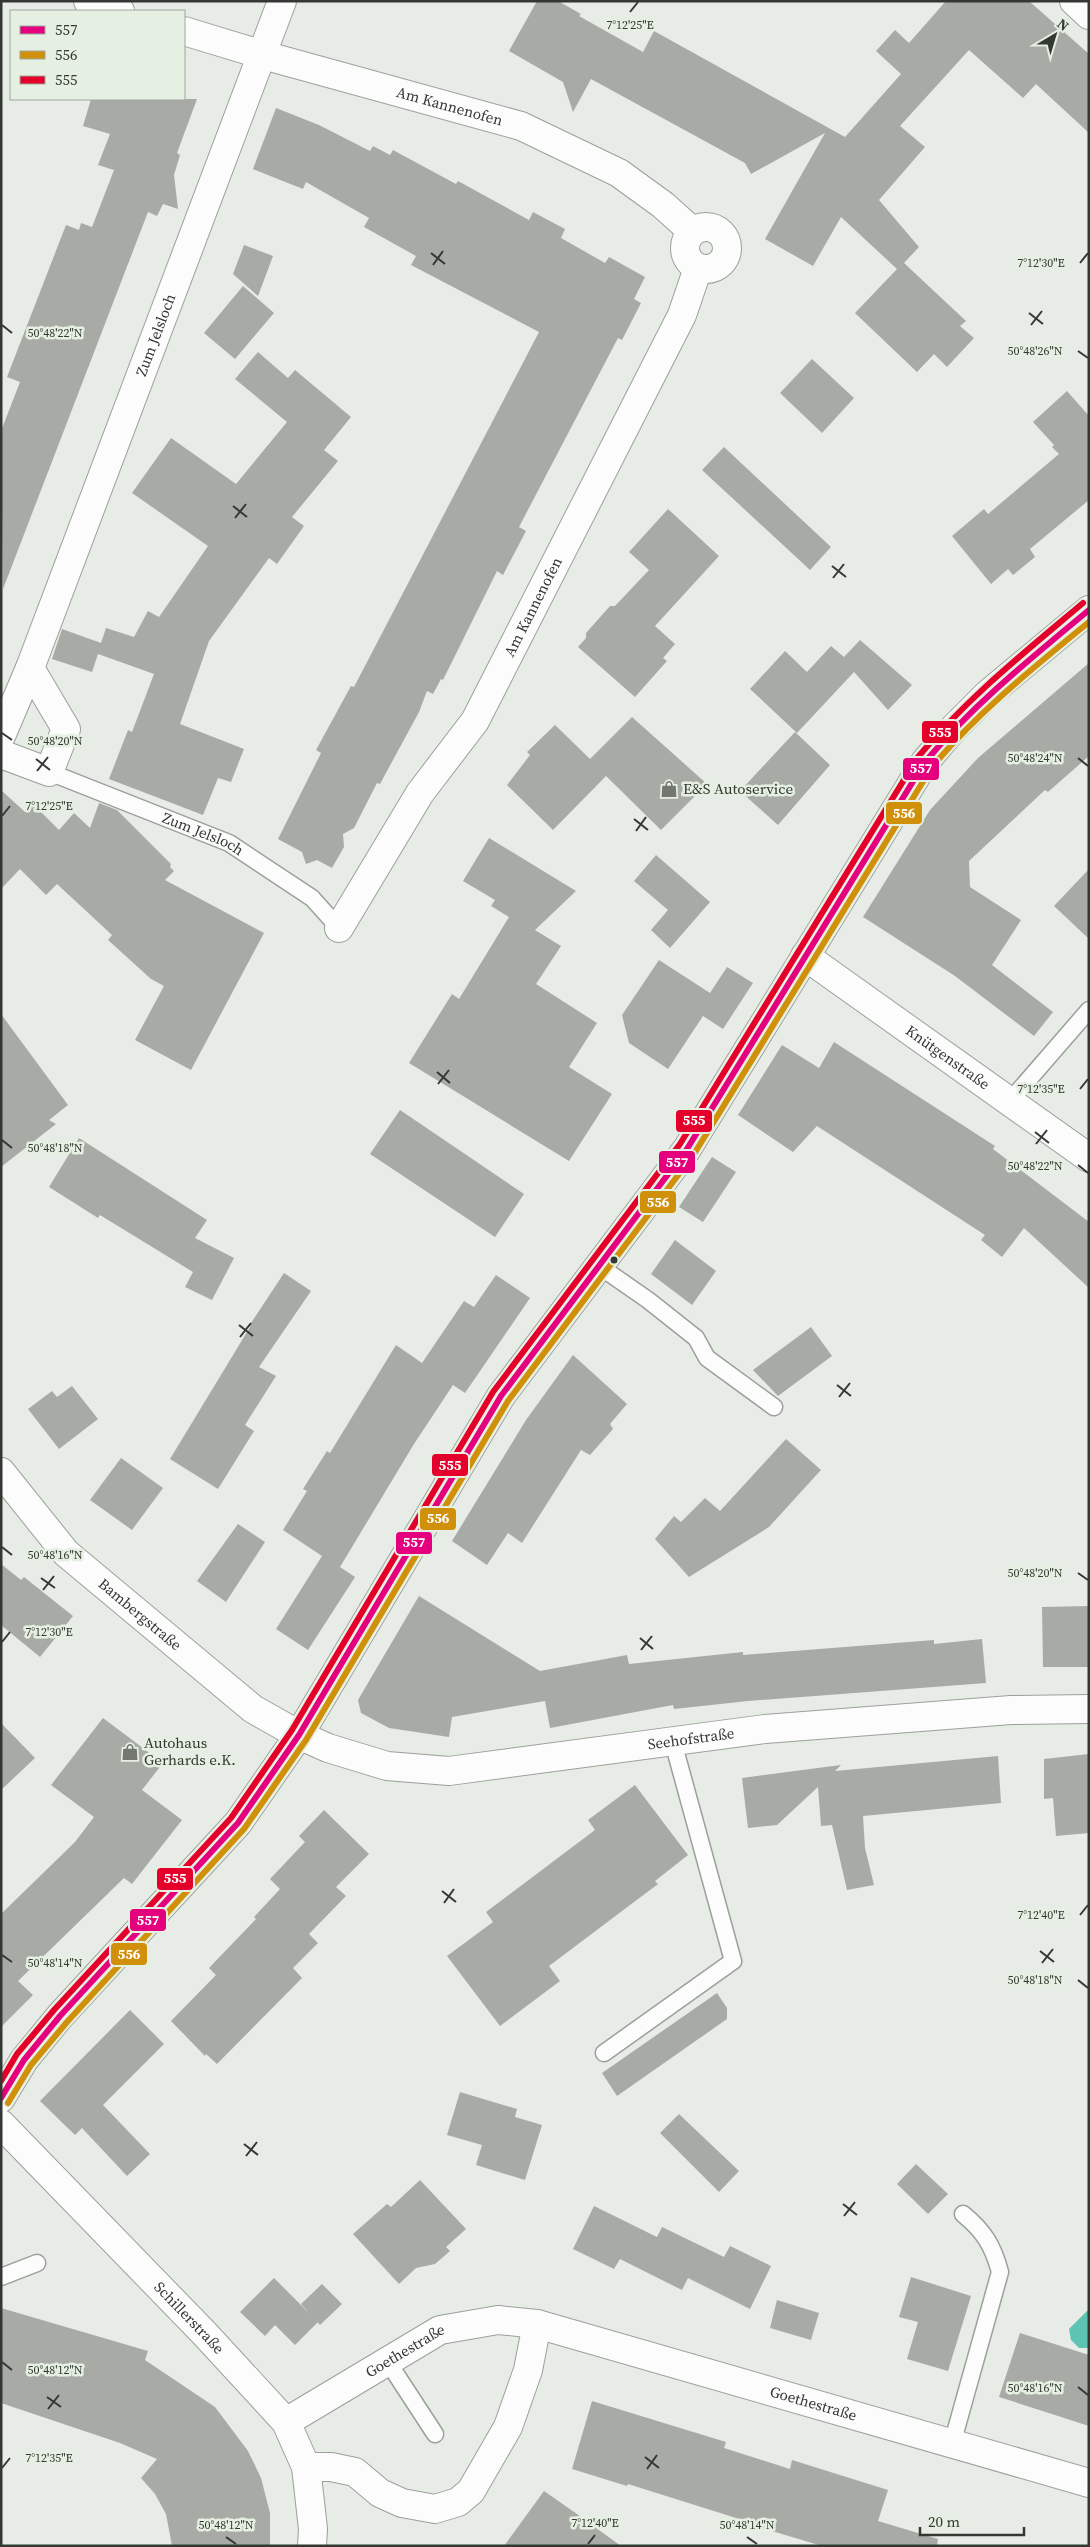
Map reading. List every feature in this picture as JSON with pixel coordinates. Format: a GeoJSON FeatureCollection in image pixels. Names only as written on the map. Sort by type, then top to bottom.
{"type":"FeatureCollection","features":[{"type":"Feature","properties":{"kind":"street"},"geometry":{"type":"LineString","coordinates":[[88,1],[117,10]]}},
{"type":"Feature","properties":{"kind":"street","name":"Zum Jelsloch"},"geometry":{"type":"LineString","coordinates":[[1,736],[30,668],[282,1]]}},
{"type":"Feature","properties":{"kind":"street"},"geometry":{"type":"LineString","coordinates":[[1074,1],[1089,14]]}},
{"type":"Feature","properties":{"kind":"street","name":"Am Kannenofen"},"geometry":{"type":"LineString","coordinates":[[185,31],[263,55],[521,126],[620,173],[663,205],[692,231]]}},
{"type":"Feature","properties":{"kind":"street"},"geometry":{"type":"LineString","coordinates":[[706,226],[720,232],[727,245],[724,259],[719,265],[705,270],[698,268],[688,260],[684,248],[685,241],[692,231],[706,226]]}},
{"type":"Feature","properties":{"kind":"street","name":"Am Kannenofen"},"geometry":{"type":"LineString","coordinates":[[339,928],[420,793],[475,721],[682,315],[698,268]]}},
{"type":"Feature","properties":{"kind":"street"},"geometry":{"type":"LineString","coordinates":[[1,2098],[24,2060],[60,2016],[238,1823],[299,1735],[501,1396],[687,1149],[925,762],[952,730],[988,694],[1089,610]]}},
{"type":"Feature","properties":{"kind":"street"},"geometry":{"type":"LineString","coordinates":[[30,668],[66,729],[49,772]]}},
{"type":"Feature","properties":{"kind":"street","name":"Zum Jelsloch"},"geometry":{"type":"LineString","coordinates":[[1,754],[49,772]]}},
{"type":"Feature","properties":{"kind":"street","name":"Knütgenstraße"},"geometry":{"type":"LineString","coordinates":[[805,956],[1089,1158]]}},
{"type":"Feature","properties":{"kind":"street","name":"Bambergstraße"},"geometry":{"type":"LineString","coordinates":[[1,1472],[66,1552],[253,1709],[299,1735]]}},
{"type":"Feature","properties":{"kind":"street","name":"Seehofstraße"},"geometry":{"type":"LineString","coordinates":[[299,1735],[328,1748],[387,1766],[449,1771],[794,1727],[1011,1710],[1089,1709]]}},
{"type":"Feature","properties":{"kind":"street","name":"Schillerstraße"},"geometry":{"type":"LineString","coordinates":[[1,2124],[204,2333],[286,2422],[306,2466],[313,2529],[312,2546]]}},
{"type":"Feature","properties":{"kind":"street","name":"Goethestraße"},"geometry":{"type":"LineString","coordinates":[[286,2422],[440,2330],[498,2320],[537,2324],[1089,2482]]}},
{"type":"Feature","properties":{"kind":"street"},"geometry":{"type":"LineString","coordinates":[[306,2466],[330,2467],[354,2472],[380,2493],[402,2504],[435,2509],[458,2502],[471,2491],[508,2426],[528,2370],[537,2324]]}},
{"type":"Feature","properties":{"kind":"lane","name":"Zum Jelsloch"},"geometry":{"type":"LineString","coordinates":[[49,772],[229,844],[312,898],[339,928]]}},
{"type":"Feature","properties":{"kind":"lane"},"geometry":{"type":"LineString","coordinates":[[1010,1101],[1089,1010]]}},
{"type":"Feature","properties":{"kind":"lane"},"geometry":{"type":"LineString","coordinates":[[599,1266],[648,1300],[696,1338],[707,1358],[774,1407]]}},
{"type":"Feature","properties":{"kind":"lane"},"geometry":{"type":"LineString","coordinates":[[604,2053],[733,1961],[673,1742]]}},
{"type":"Feature","properties":{"kind":"lane"},"geometry":{"type":"LineString","coordinates":[[952,2444],[1000,2272],[994,2250],[980,2228],[963,2214]]}},
{"type":"Feature","properties":{"kind":"lane"},"geometry":{"type":"LineString","coordinates":[[1,2277],[37,2263]]}},
{"type":"Feature","properties":{"kind":"lane"},"geometry":{"type":"LineString","coordinates":[[388,2362],[435,2434]]}},
{"type":"Feature","properties":{"kind":"water"},"geometry":{"type":"Polygon","coordinates":[[[1089,2309],[1089,2348],[1079,2348],[1071,2340],[1069,2329],[1089,2309]]]}},
{"type":"Feature","properties":{"kind":"building"},"geometry":{"type":"Polygon","coordinates":[[[537,1],[558,1],[581,14],[579,16],[643,52],[654,31],[845,137],[901,74],[876,51],[895,30],[909,43],[946,1],[1029,1],[1089,54],[1089,133],[1036,84],[1023,98],[969,50],[900,126],[925,147],[879,200],[919,247],[904,263],[966,321],[960,326],[974,338],[947,367],[934,354],[917,372],[855,313],[897,269],[841,217],[813,266],[765,239],[825,133],[751,174],[745,163],[591,79],[573,112],[563,82],[509,51],[537,1]]]}},
{"type":"Feature","properties":{"kind":"building"},"geometry":{"type":"Polygon","coordinates":[[[197,99],[177,153],[180,155],[174,175],[178,209],[163,204],[157,216],[148,212],[3,589],[1,431],[20,382],[7,377],[66,225],[79,230],[81,223],[92,227],[114,170],[98,165],[110,134],[83,126],[91,100],[197,99]]]}},
{"type":"Feature","properties":{"kind":"building"},"geometry":{"type":"Polygon","coordinates":[[[276,108],[319,125],[370,151],[373,146],[390,155],[393,150],[456,184],[458,181],[529,220],[533,212],[565,229],[561,238],[605,263],[609,257],[645,277],[634,299],[641,303],[622,340],[618,338],[519,527],[526,531],[503,575],[497,571],[443,680],[441,679],[433,694],[427,691],[419,712],[380,784],[377,783],[354,828],[343,834],[344,847],[332,868],[317,860],[306,864],[302,852],[278,839],[321,753],[316,750],[351,686],[354,687],[539,332],[411,265],[416,256],[364,227],[369,218],[306,182],[303,189],[253,169],[276,108]]]}},
{"type":"Feature","properties":{"kind":"building"},"geometry":{"type":"Polygon","coordinates":[[[244,245],[273,256],[258,296],[233,274],[244,245]]]}},
{"type":"Feature","properties":{"kind":"building"},"geometry":{"type":"Polygon","coordinates":[[[243,286],[274,313],[235,359],[204,333],[243,286]]]}},
{"type":"Feature","properties":{"kind":"building"},"geometry":{"type":"Polygon","coordinates":[[[258,352],[288,378],[295,370],[351,417],[324,450],[338,461],[292,517],[304,526],[277,564],[269,558],[209,641],[180,724],[244,749],[231,782],[218,778],[203,815],[109,779],[128,730],[132,732],[154,674],[98,654],[92,672],[52,659],[62,629],[101,643],[106,628],[134,637],[148,611],[159,617],[208,546],[132,493],[171,438],[236,484],[287,422],[235,379],[258,352]]]}},
{"type":"Feature","properties":{"kind":"building"},"geometry":{"type":"Polygon","coordinates":[[[812,359],[854,398],[822,433],[780,393],[812,359]]]}},
{"type":"Feature","properties":{"kind":"building"},"geometry":{"type":"Polygon","coordinates":[[[1067,391],[1089,416],[1089,500],[1030,549],[1035,557],[1013,575],[1008,569],[991,584],[952,536],[984,509],[988,514],[1059,454],[1052,447],[1054,445],[1033,422],[1067,391]]]}},
{"type":"Feature","properties":{"kind":"building"},"geometry":{"type":"Polygon","coordinates":[[[724,447],[831,547],[810,570],[702,470],[724,447]]]}},
{"type":"Feature","properties":{"kind":"building"},"geometry":{"type":"Polygon","coordinates":[[[668,509],[719,556],[655,626],[675,644],[663,658],[667,661],[635,697],[578,647],[586,638],[586,633],[610,606],[615,606],[649,570],[629,552],[668,509]]]}},
{"type":"Feature","properties":{"kind":"building"},"geometry":{"type":"Polygon","coordinates":[[[860,640],[912,685],[888,710],[854,672],[797,733],[750,689],[785,651],[807,672],[831,646],[844,657],[860,640]]]}},
{"type":"Feature","properties":{"kind":"building"},"geometry":{"type":"Polygon","coordinates":[[[1089,663],[1089,756],[1048,792],[1045,790],[969,861],[970,887],[1021,920],[992,965],[1053,1012],[1034,1036],[955,976],[863,917],[930,810],[978,758],[1089,663]]]}},
{"type":"Feature","properties":{"kind":"building"},"geometry":{"type":"Polygon","coordinates":[[[632,717],[707,784],[661,830],[606,776],[553,830],[507,785],[530,755],[527,752],[555,725],[590,759],[632,717]]]}},
{"type":"Feature","properties":{"kind":"building"},"geometry":{"type":"Polygon","coordinates":[[[795,732],[830,765],[778,825],[740,791],[795,732]]]}},
{"type":"Feature","properties":{"kind":"building"},"geometry":{"type":"Polygon","coordinates":[[[1,790],[25,812],[33,804],[59,830],[74,813],[90,828],[99,803],[117,810],[171,864],[170,867],[174,871],[165,880],[264,933],[191,1070],[135,1040],[164,986],[151,979],[108,940],[112,935],[57,884],[46,895],[20,869],[1,889],[1,790]]]}},
{"type":"Feature","properties":{"kind":"building"},"geometry":{"type":"Polygon","coordinates":[[[489,838],[576,891],[535,930],[561,946],[536,984],[597,1023],[569,1067],[612,1094],[569,1161],[409,1063],[452,994],[459,999],[509,917],[491,906],[495,900],[463,881],[489,838]]]}},
{"type":"Feature","properties":{"kind":"building"},"geometry":{"type":"Polygon","coordinates":[[[656,855],[710,902],[670,948],[651,930],[668,910],[634,881],[656,855]]]}},
{"type":"Feature","properties":{"kind":"building"},"geometry":{"type":"Polygon","coordinates":[[[1089,869],[1089,939],[1054,906],[1089,869]]]}},
{"type":"Feature","properties":{"kind":"building"},"geometry":{"type":"Polygon","coordinates":[[[659,960],[710,993],[727,967],[753,983],[723,1029],[703,1016],[668,1069],[629,1043],[622,1015],[659,960]]]}},
{"type":"Feature","properties":{"kind":"building"},"geometry":{"type":"Polygon","coordinates":[[[1,1014],[68,1105],[49,1120],[56,1124],[1,1167],[1,1014]]]}},
{"type":"Feature","properties":{"kind":"building"},"geometry":{"type":"Polygon","coordinates":[[[834,1042],[995,1146],[993,1149],[1089,1222],[1089,1288],[1024,1228],[1002,1257],[981,1240],[985,1235],[817,1126],[793,1152],[738,1115],[782,1045],[819,1068],[834,1042]]]}},
{"type":"Feature","properties":{"kind":"building"},"geometry":{"type":"Polygon","coordinates":[[[400,1110],[524,1194],[495,1237],[370,1154],[400,1110]]]}},
{"type":"Feature","properties":{"kind":"building"},"geometry":{"type":"Polygon","coordinates":[[[79,1138],[207,1220],[195,1238],[234,1258],[212,1300],[185,1287],[193,1272],[100,1215],[98,1218],[49,1187],[79,1138]]]}},
{"type":"Feature","properties":{"kind":"building"},"geometry":{"type":"Polygon","coordinates":[[[712,1157],[736,1172],[703,1222],[679,1207],[712,1157]]]}},
{"type":"Feature","properties":{"kind":"building"},"geometry":{"type":"Polygon","coordinates":[[[675,1240],[716,1271],[692,1305],[651,1274],[675,1240]]]}},
{"type":"Feature","properties":{"kind":"building"},"geometry":{"type":"Polygon","coordinates":[[[284,1273],[311,1291],[259,1367],[276,1376],[245,1425],[254,1431],[218,1489],[170,1459],[249,1326],[284,1273]]]}},
{"type":"Feature","properties":{"kind":"building"},"geometry":{"type":"Polygon","coordinates":[[[496,1275],[530,1298],[465,1393],[453,1385],[414,1444],[340,1567],[355,1577],[308,1650],[276,1629],[322,1556],[283,1530],[307,1491],[303,1489],[327,1451],[330,1453],[396,1345],[422,1363],[464,1301],[474,1307],[496,1275]]]}},
{"type":"Feature","properties":{"kind":"building"},"geometry":{"type":"Polygon","coordinates":[[[811,1327],[832,1356],[778,1396],[753,1370],[811,1327]]]}},
{"type":"Feature","properties":{"kind":"building"},"geometry":{"type":"Polygon","coordinates":[[[573,1355],[627,1404],[610,1424],[613,1429],[590,1455],[581,1450],[522,1543],[508,1533],[487,1565],[452,1541],[526,1420],[573,1355]]]}},
{"type":"Feature","properties":{"kind":"building"},"geometry":{"type":"Polygon","coordinates":[[[72,1386],[98,1419],[59,1449],[28,1409],[52,1391],[57,1397],[72,1386]]]}},
{"type":"Feature","properties":{"kind":"building"},"geometry":{"type":"Polygon","coordinates":[[[786,1439],[821,1470],[769,1527],[689,1577],[655,1539],[674,1516],[681,1522],[705,1498],[720,1511],[786,1439]]]}},
{"type":"Feature","properties":{"kind":"building"},"geometry":{"type":"Polygon","coordinates":[[[121,1458],[163,1488],[132,1530],[90,1500],[121,1458]]]}},
{"type":"Feature","properties":{"kind":"building"},"geometry":{"type":"Polygon","coordinates":[[[238,1524],[265,1542],[226,1602],[197,1581],[238,1524]]]}},
{"type":"Feature","properties":{"kind":"building"},"geometry":{"type":"Polygon","coordinates":[[[1,1564],[21,1580],[24,1577],[73,1616],[40,1657],[1,1625],[1,1564]]]}},
{"type":"Feature","properties":{"kind":"building"},"geometry":{"type":"Polygon","coordinates":[[[419,1596],[540,1671],[627,1655],[629,1664],[743,1652],[743,1655],[934,1640],[934,1644],[982,1639],[986,1683],[748,1701],[674,1709],[673,1705],[550,1728],[545,1701],[452,1717],[449,1737],[389,1728],[361,1713],[358,1700],[419,1596]]]}},
{"type":"Feature","properties":{"kind":"building"},"geometry":{"type":"Polygon","coordinates":[[[1089,1606],[1089,1667],[1043,1667],[1042,1607],[1089,1606]]]}},
{"type":"Feature","properties":{"kind":"building"},"geometry":{"type":"Polygon","coordinates":[[[103,1718],[163,1763],[142,1790],[182,1820],[132,1884],[124,1878],[18,1981],[33,1995],[1,2027],[1,1914],[75,1842],[94,1817],[51,1785],[103,1718]]]}},
{"type":"Feature","properties":{"kind":"building"},"geometry":{"type":"Polygon","coordinates":[[[1,1723],[35,1758],[1,1790],[1,1723]]]}},
{"type":"Feature","properties":{"kind":"building"},"geometry":{"type":"Polygon","coordinates":[[[1089,1754],[1089,1833],[1056,1836],[1053,1798],[1044,1799],[1044,1759],[1089,1754]]]}},
{"type":"Feature","properties":{"kind":"building"},"geometry":{"type":"Polygon","coordinates":[[[998,1756],[1001,1803],[863,1816],[865,1848],[874,1885],[847,1890],[832,1825],[821,1826],[818,1787],[777,1825],[748,1828],[742,1778],[841,1765],[835,1771],[998,1756]]]}},
{"type":"Feature","properties":{"kind":"building"},"geometry":{"type":"Polygon","coordinates":[[[635,1785],[688,1855],[655,1881],[658,1884],[549,1966],[560,1981],[500,2026],[447,1956],[493,1922],[486,1912],[595,1830],[588,1820],[635,1785]]]}},
{"type":"Feature","properties":{"kind":"building"},"geometry":{"type":"Polygon","coordinates":[[[324,1810],[369,1854],[336,1887],[346,1896],[309,1934],[318,1943],[293,1968],[302,1978],[217,2064],[206,2054],[205,2056],[171,2021],[216,1975],[209,1968],[256,1919],[254,1917],[280,1889],[270,1879],[305,1842],[299,1836],[324,1810]]]}},
{"type":"Feature","properties":{"kind":"building"},"geometry":{"type":"Polygon","coordinates":[[[717,1993],[727,2008],[727,2019],[617,2096],[602,2073],[717,1993]]]}},
{"type":"Feature","properties":{"kind":"building"},"geometry":{"type":"Polygon","coordinates":[[[130,2010],[164,2044],[103,2105],[150,2154],[127,2176],[82,2128],[75,2135],[40,2101],[130,2010]]]}},
{"type":"Feature","properties":{"kind":"building"},"geometry":{"type":"Polygon","coordinates":[[[460,2092],[517,2109],[515,2117],[542,2125],[525,2180],[476,2165],[482,2145],[447,2135],[460,2092]]]}},
{"type":"Feature","properties":{"kind":"building"},"geometry":{"type":"Polygon","coordinates":[[[679,2114],[739,2171],[719,2192],[660,2133],[679,2114]]]}},
{"type":"Feature","properties":{"kind":"building"},"geometry":{"type":"Polygon","coordinates":[[[916,2164],[948,2194],[928,2214],[897,2184],[916,2164]]]}},
{"type":"Feature","properties":{"kind":"building"},"geometry":{"type":"Polygon","coordinates":[[[420,2180],[466,2229],[446,2247],[450,2251],[435,2264],[416,2268],[399,2284],[353,2234],[387,2204],[391,2207],[420,2180]]]}},
{"type":"Feature","properties":{"kind":"building"},"geometry":{"type":"Polygon","coordinates":[[[594,2206],[657,2237],[662,2227],[724,2257],[730,2246],[771,2266],[750,2309],[688,2278],[682,2290],[620,2259],[614,2269],[573,2249],[594,2206]]]}},
{"type":"Feature","properties":{"kind":"building"},"geometry":{"type":"Polygon","coordinates":[[[911,2277],[971,2296],[948,2371],[907,2359],[918,2322],[899,2317],[911,2277]]]}},
{"type":"Feature","properties":{"kind":"building"},"geometry":{"type":"Polygon","coordinates":[[[274,2278],[318,2322],[295,2345],[275,2325],[265,2336],[240,2312],[274,2278]]]}},
{"type":"Feature","properties":{"kind":"building"},"geometry":{"type":"Polygon","coordinates":[[[322,2284],[342,2304],[320,2325],[301,2304],[322,2284]]]}},
{"type":"Feature","properties":{"kind":"building"},"geometry":{"type":"Polygon","coordinates":[[[777,2300],[819,2313],[811,2340],[770,2328],[777,2300]]]}},
{"type":"Feature","properties":{"kind":"building"},"geometry":{"type":"Polygon","coordinates":[[[1,2308],[148,2351],[145,2360],[215,2407],[248,2451],[261,2478],[270,2513],[270,2546],[172,2546],[166,2514],[155,2494],[141,2478],[157,2459],[120,2443],[1,2403],[1,2308]]]}},
{"type":"Feature","properties":{"kind":"building"},"geometry":{"type":"Polygon","coordinates":[[[1020,2333],[1089,2355],[1089,2426],[999,2397],[1020,2333]]]}},
{"type":"Feature","properties":{"kind":"building"},"geometry":{"type":"Polygon","coordinates":[[[592,2401],[726,2442],[724,2448],[790,2469],[792,2460],[888,2490],[878,2521],[938,2539],[937,2546],[822,2546],[628,2484],[627,2486],[572,2469],[592,2401]]]}},
{"type":"Feature","properties":{"kind":"building"},"geometry":{"type":"Polygon","coordinates":[[[544,2491],[577,2514],[621,2546],[504,2546],[544,2491]]]}},
{"type":"Feature","properties":{"kind":"transit line","name":"555"},"geometry":{"type":"LineString","coordinates":[[1,2081],[17,2054],[54,2010],[231,1818],[292,1730],[493,1392],[680,1144],[918,757],[976,695],[1083,603]]}},
{"type":"Feature","properties":{"kind":"transit line","name":"557"},"geometry":{"type":"LineString","coordinates":[[1,2098],[24,2060],[60,2016],[238,1823],[299,1735],[501,1396],[687,1149],[925,762],[983,701],[1089,610]]}},
{"type":"Feature","properties":{"kind":"transit line","name":"556"},"geometry":{"type":"LineString","coordinates":[[8,2103],[31,2065],[67,2022],[244,1829],[306,1740],[508,1401],[694,1154],[932,767],[968,727],[1027,673],[1089,622]]}},
{"type":"Feature","properties":{"kind":"place","name":"E&S Autoservice"},"geometry":{"type":"Point","coordinates":[669,789]}},
{"type":"Feature","properties":{"kind":"place","name":"Autohaus Gerhards e.K."},"geometry":{"type":"Point","coordinates":[130,1752]}}]}
